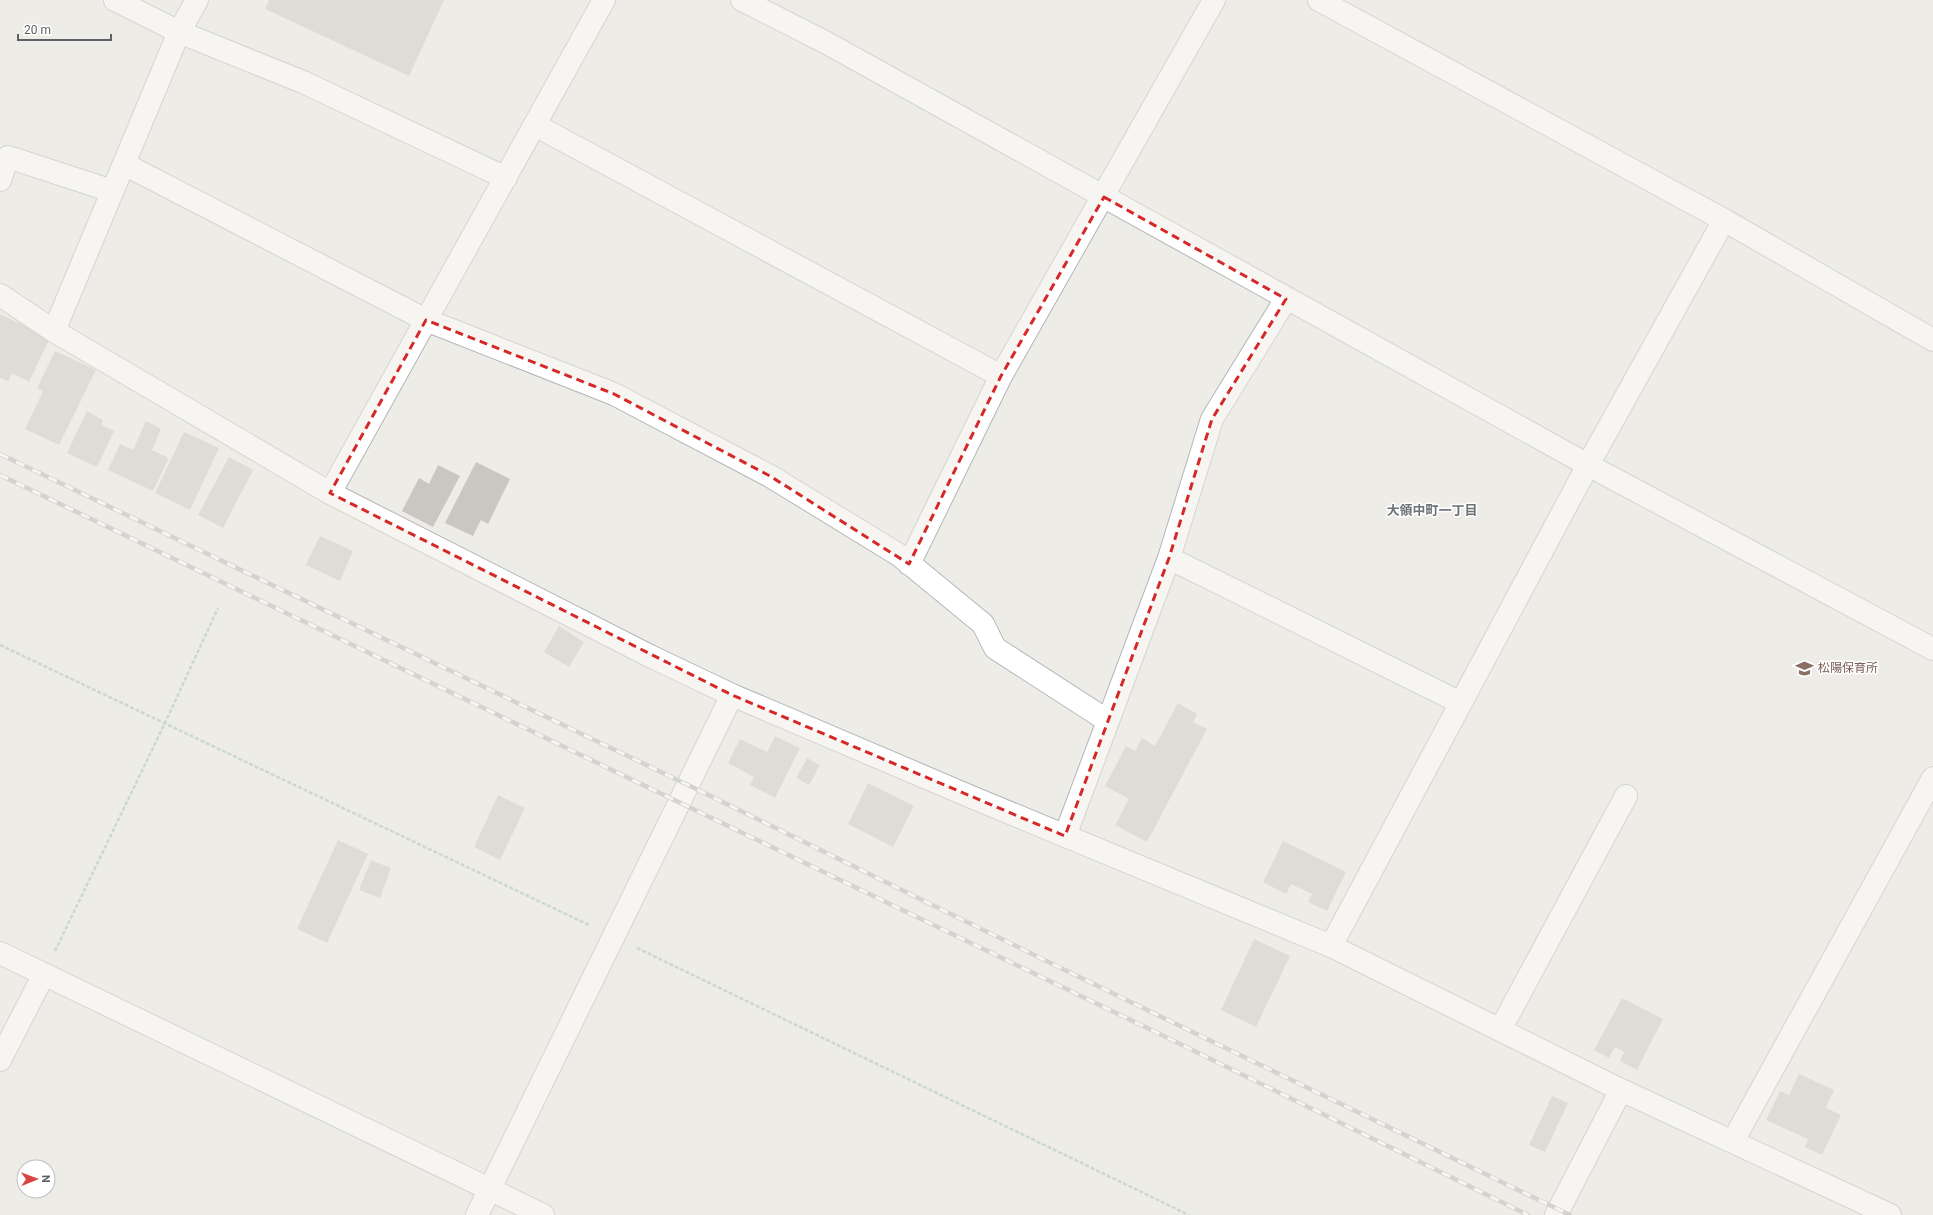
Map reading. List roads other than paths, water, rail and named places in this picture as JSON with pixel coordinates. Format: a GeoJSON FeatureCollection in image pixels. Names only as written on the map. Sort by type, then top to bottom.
{"type":"FeatureCollection","features":[{"type":"Feature","properties":{"kind":"street"},"geometry":{"type":"LineString","coordinates":[[115,0],[179,32],[303,82],[506,178]]}},
{"type":"Feature","properties":{"kind":"street"},"geometry":{"type":"LineString","coordinates":[[54,331],[179,32],[197,0]]}},
{"type":"Feature","properties":{"kind":"street"},"geometry":{"type":"LineString","coordinates":[[330,493],[604,0]]}},
{"type":"Feature","properties":{"kind":"street"},"geometry":{"type":"LineString","coordinates":[[742,0],[825,42],[1286,299],[1588,465],[1933,649]]}},
{"type":"Feature","properties":{"kind":"street"},"geometry":{"type":"LineString","coordinates":[[909,564],[1001,376],[1104,197],[1214,0]]}},
{"type":"Feature","properties":{"kind":"street"},"geometry":{"type":"LineString","coordinates":[[1318,0],[1724,220],[1933,340]]}},
{"type":"Feature","properties":{"kind":"street"},"geometry":{"type":"LineString","coordinates":[[535,125],[1001,376]]}},
{"type":"Feature","properties":{"kind":"street"},"geometry":{"type":"LineString","coordinates":[[0,180],[8,157],[112,191]]}},
{"type":"Feature","properties":{"kind":"street"},"geometry":{"type":"LineString","coordinates":[[124,164],[426,320],[614,394],[770,476],[899,555],[983,624],[995,648],[1108,721]]}},
{"type":"Feature","properties":{"kind":"street"},"geometry":{"type":"LineString","coordinates":[[1331,946],[1588,465],[1724,220]]}},
{"type":"Feature","properties":{"kind":"street"},"geometry":{"type":"LineString","coordinates":[[0,295],[54,331],[330,493],[650,656],[732,695],[1065,836],[1331,946],[1621,1090],[1890,1215]]}},
{"type":"Feature","properties":{"kind":"street"},"geometry":{"type":"LineString","coordinates":[[1065,836],[1169,558],[1212,419],[1286,299]]}},
{"type":"Feature","properties":{"kind":"street"},"geometry":{"type":"LineString","coordinates":[[1169,558],[1461,703]]}},
{"type":"Feature","properties":{"kind":"street"},"geometry":{"type":"LineString","coordinates":[[477,1215],[732,695]]}},
{"type":"Feature","properties":{"kind":"street"},"geometry":{"type":"LineString","coordinates":[[1733,1141],[1933,778]]}},
{"type":"Feature","properties":{"kind":"street"},"geometry":{"type":"LineString","coordinates":[[1500,1030],[1626,796]]}},
{"type":"Feature","properties":{"kind":"street"},"geometry":{"type":"LineString","coordinates":[[0,953],[543,1215]]}},
{"type":"Feature","properties":{"kind":"street"},"geometry":{"type":"LineString","coordinates":[[0,1060],[44,974]]}},
{"type":"Feature","properties":{"kind":"street"},"geometry":{"type":"LineString","coordinates":[[1556,1215],[1621,1090]]}},
{"type":"Feature","properties":{"kind":"railway"},"geometry":{"type":"LineString","coordinates":[[0,454],[688,785],[1570,1215]]}},
{"type":"Feature","properties":{"kind":"railway"},"geometry":{"type":"LineString","coordinates":[[0,475],[1168,1038],[1528,1215]]}},
{"type":"Feature","properties":{"kind":"place","name":"松陽保育所"},"geometry":{"type":"Point","coordinates":[1805,668]}},
{"type":"Feature","properties":{"kind":"district","name":"大領中町一丁目"},"geometry":{"type":"Point","coordinates":[1432,510]}}]}
